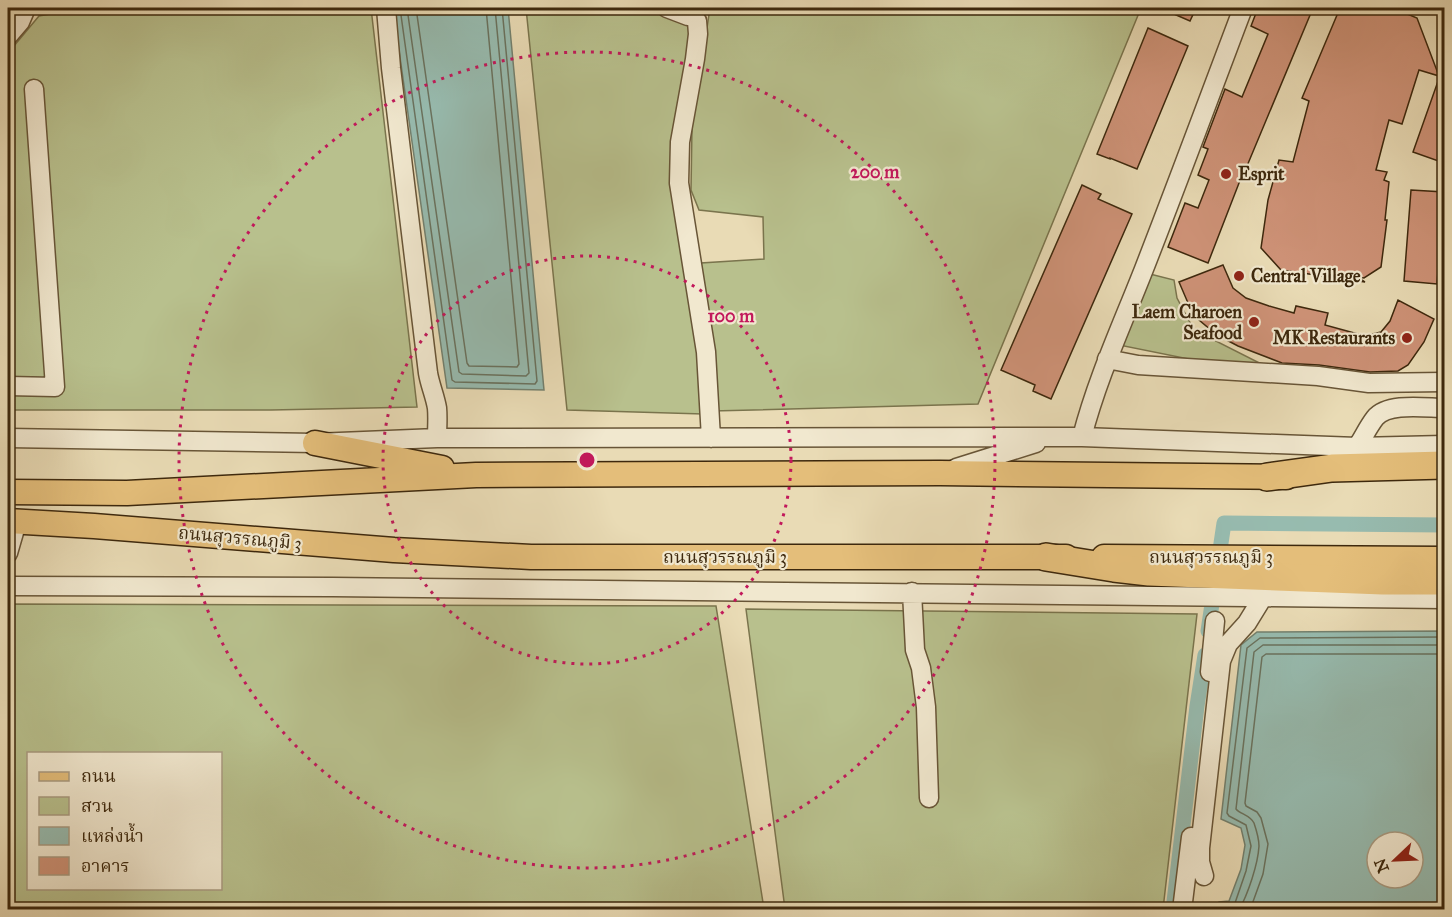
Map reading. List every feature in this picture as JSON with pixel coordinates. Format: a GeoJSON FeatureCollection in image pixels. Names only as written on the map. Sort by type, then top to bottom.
{"type":"FeatureCollection","features":[{"type":"Feature","properties":{"kind":"highway"},"geometry":{"type":"LineString","coordinates":[[1267,477],[1332,468],[1444,465]]}},
{"type":"Feature","properties":{"kind":"highway"},"geometry":{"type":"LineString","coordinates":[[1047,557],[1114,568],[1198,575],[1444,581]]}},
{"type":"Feature","properties":{"kind":"main road"},"geometry":{"type":"LineString","coordinates":[[315,443],[476,475]]}},
{"type":"Feature","properties":{"kind":"main road"},"geometry":{"type":"LineString","coordinates":[[8,492],[127,493],[476,475],[940,473],[1444,478]]}},
{"type":"Feature","properties":{"kind":"main road","name":"ถนนสุวรรณภูมิ 3"},"geometry":{"type":"LineString","coordinates":[[12,522],[94,526],[394,550],[531,557],[1047,557]]}},
{"type":"Feature","properties":{"kind":"main road","name":"ถนนสุวรรณภูมิ 3"},"geometry":{"type":"LineString","coordinates":[[1242,576],[1444,558]]}},
{"type":"Feature","properties":{"kind":"street"},"geometry":{"type":"LineString","coordinates":[[8,36],[20,22],[26,8]]}},
{"type":"Feature","properties":{"kind":"street"},"geometry":{"type":"LineString","coordinates":[[386,8],[392,80],[426,361],[438,417],[437,438]]}},
{"type":"Feature","properties":{"kind":"street"},"geometry":{"type":"LineString","coordinates":[[668,8],[693,16],[697,21],[695,59],[680,142],[679,183],[706,352],[711,438]]}},
{"type":"Feature","properties":{"kind":"street"},"geometry":{"type":"LineString","coordinates":[[1082,437],[1107,359],[1143,272],[1243,8]]}},
{"type":"Feature","properties":{"kind":"street"},"geometry":{"type":"LineString","coordinates":[[8,386],[55,387],[34,89]]}},
{"type":"Feature","properties":{"kind":"street"},"geometry":{"type":"LineString","coordinates":[[1107,359],[1138,365],[1318,376],[1369,383],[1444,382]]}},
{"type":"Feature","properties":{"kind":"street"},"geometry":{"type":"LineString","coordinates":[[1357,447],[1376,417],[1382,412],[1400,408],[1444,408]]}},
{"type":"Feature","properties":{"kind":"street"},"geometry":{"type":"LineString","coordinates":[[8,438],[315,443],[437,438],[1082,437],[1357,447],[1444,445]]}},
{"type":"Feature","properties":{"kind":"street"},"geometry":{"type":"LineString","coordinates":[[940,473],[1053,438]]}},
{"type":"Feature","properties":{"kind":"street"},"geometry":{"type":"LineString","coordinates":[[8,554],[12,522]]}},
{"type":"Feature","properties":{"kind":"street"},"geometry":{"type":"LineString","coordinates":[[8,586],[333,586],[912,592],[1198,575]]}},
{"type":"Feature","properties":{"kind":"street"},"geometry":{"type":"LineString","coordinates":[[1242,576],[1263,597],[1444,599]]}},
{"type":"Feature","properties":{"kind":"street"},"geometry":{"type":"LineString","coordinates":[[912,592],[915,650],[921,668],[927,707],[929,798]]}},
{"type":"Feature","properties":{"kind":"street"},"geometry":{"type":"LineString","coordinates":[[1204,876],[1200,862],[1200,848],[1221,662],[1228,644],[1247,623],[1263,597]]}},
{"type":"Feature","properties":{"kind":"street"},"geometry":{"type":"LineString","coordinates":[[1182,909],[1209,691],[1215,621]]}},
{"type":"Feature","properties":{"kind":"green space"},"geometry":{"type":"Polygon","coordinates":[[[84,8],[371,8],[417,407],[271,410],[8,410],[8,53],[39,16],[84,8]]]}},
{"type":"Feature","properties":{"kind":"green space"},"geometry":{"type":"Polygon","coordinates":[[[526,8],[696,8],[677,127],[703,414],[567,410],[526,8]]]}},
{"type":"Feature","properties":{"kind":"green space"},"geometry":{"type":"Polygon","coordinates":[[[710,8],[1141,8],[978,404],[712,411],[701,263],[764,259],[763,217],[699,210],[691,190],[692,127],[710,8]]]}},
{"type":"Feature","properties":{"kind":"green space"},"geometry":{"type":"Polygon","coordinates":[[[1146,273],[1174,280],[1177,298],[1194,330],[1293,380],[1119,345],[1146,273]]]}},
{"type":"Feature","properties":{"kind":"green space"},"geometry":{"type":"Polygon","coordinates":[[[8,604],[716,606],[764,909],[8,909],[8,604]]]}},
{"type":"Feature","properties":{"kind":"green space"},"geometry":{"type":"Polygon","coordinates":[[[746,609],[1197,614],[1163,909],[785,909],[746,609]]]}},
{"type":"Feature","properties":{"kind":"water"},"geometry":{"type":"Polygon","coordinates":[[[393,8],[508,8],[544,390],[447,388],[393,8]]]}},
{"type":"Feature","properties":{"kind":"water"},"geometry":{"type":"Polygon","coordinates":[[[1444,631],[1444,909],[1217,909],[1219,902],[1229,901],[1241,869],[1245,845],[1241,828],[1221,819],[1241,645],[1257,632],[1444,631]]]}},
{"type":"Feature","properties":{"kind":"building"},"geometry":{"type":"Polygon","coordinates":[[[1160,8],[1196,8],[1190,21],[1160,8]]]}},
{"type":"Feature","properties":{"kind":"building"},"geometry":{"type":"Polygon","coordinates":[[[1258,8],[1313,8],[1246,165],[1208,263],[1168,247],[1185,203],[1198,208],[1209,180],[1198,175],[1208,149],[1203,147],[1225,89],[1242,97],[1268,34],[1251,26],[1258,8]]]}},
{"type":"Feature","properties":{"kind":"building"},"geometry":{"type":"Polygon","coordinates":[[[1340,8],[1393,8],[1417,18],[1439,76],[1419,70],[1402,124],[1389,120],[1376,170],[1387,172],[1384,180],[1389,182],[1381,267],[1364,278],[1358,277],[1365,282],[1281,270],[1261,248],[1268,200],[1279,160],[1293,162],[1309,101],[1302,98],[1340,8]]]}},
{"type":"Feature","properties":{"kind":"building"},"geometry":{"type":"Polygon","coordinates":[[[1148,28],[1188,46],[1137,169],[1097,154],[1148,28]]]}},
{"type":"Feature","properties":{"kind":"building"},"geometry":{"type":"Polygon","coordinates":[[[1444,68],[1444,163],[1413,152],[1444,68]]]}},
{"type":"Feature","properties":{"kind":"building"},"geometry":{"type":"Polygon","coordinates":[[[1082,185],[1101,194],[1098,199],[1132,214],[1051,399],[1033,391],[1035,385],[1001,370],[1082,185]]]}},
{"type":"Feature","properties":{"kind":"building"},"geometry":{"type":"Polygon","coordinates":[[[1411,190],[1444,192],[1437,284],[1404,281],[1411,190]]]}},
{"type":"Feature","properties":{"kind":"building"},"geometry":{"type":"Polygon","coordinates":[[[1223,265],[1233,288],[1246,298],[1294,313],[1296,306],[1328,313],[1325,325],[1358,334],[1368,335],[1381,332],[1390,321],[1398,300],[1434,319],[1424,342],[1408,365],[1398,371],[1370,372],[1282,363],[1217,335],[1199,320],[1188,303],[1179,282],[1223,265]]]}},
{"type":"Feature","properties":{"kind":"waterway"},"geometry":{"type":"LineString","coordinates":[[1208,631],[1224,523],[1444,525]]}},
{"type":"Feature","properties":{"kind":"waterway"},"geometry":{"type":"LineString","coordinates":[[1173,910],[1205,655]]}},
{"type":"Feature","properties":{"kind":"place","name":"Esprit"},"geometry":{"type":"Point","coordinates":[1226,174]}},
{"type":"Feature","properties":{"kind":"place","name":"Central Village"},"geometry":{"type":"Point","coordinates":[1239,276]}},
{"type":"Feature","properties":{"kind":"place","name":"Laem Charoen Seafood"},"geometry":{"type":"Point","coordinates":[1254,322]}},
{"type":"Feature","properties":{"kind":"place","name":"MK Restaurants"},"geometry":{"type":"Point","coordinates":[1407,338]}}]}
